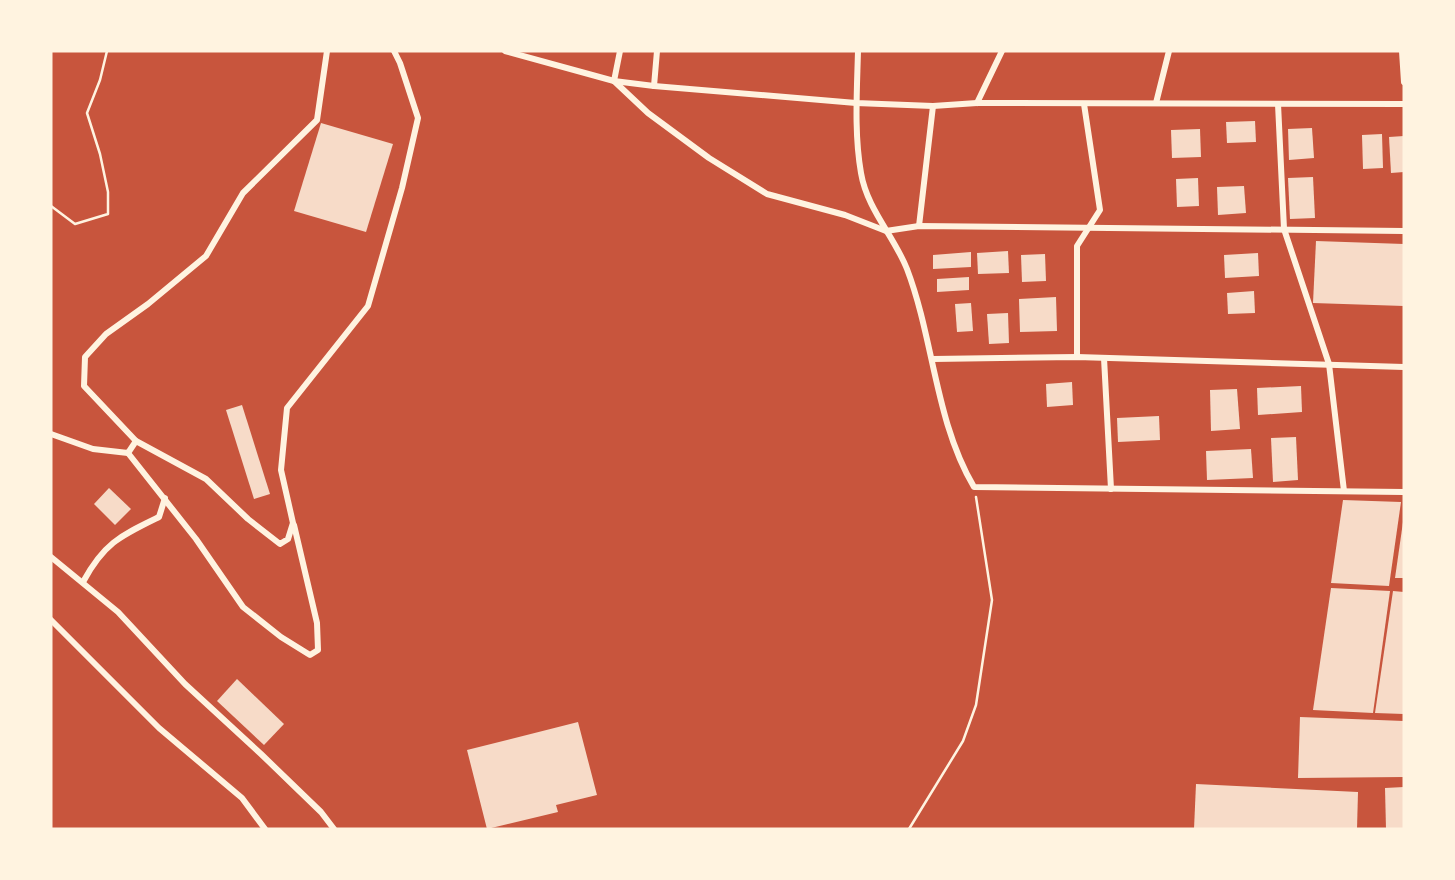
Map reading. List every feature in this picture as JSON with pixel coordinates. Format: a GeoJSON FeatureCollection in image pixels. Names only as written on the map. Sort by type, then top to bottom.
{"type":"FeatureCollection","features":[{"type":"Feature","properties":{"kind":"street"},"geometry":{"type":"LineString","coordinates":[[293,523],[288,540],[280,544],[248,519],[206,479],[136,441],[84,386],[85,357],[106,334],[148,304],[206,256],[243,193],[317,120],[327,51]]}},
{"type":"Feature","properties":{"kind":"street"},"geometry":{"type":"LineString","coordinates":[[51,434],[93,449],[128,453],[165,498],[243,607],[281,637],[310,655],[318,650],[317,623],[281,470],[287,408],[368,306],[402,188],[418,118],[394,51]]}},
{"type":"Feature","properties":{"kind":"street"},"geometry":{"type":"LineString","coordinates":[[505,51],[614,81],[856,103],[933,106],[977,103],[1404,104]]}},
{"type":"Feature","properties":{"kind":"street"},"geometry":{"type":"LineString","coordinates":[[614,81],[620,51]]}},
{"type":"Feature","properties":{"kind":"street"},"geometry":{"type":"LineString","coordinates":[[654,86],[657,51]]}},
{"type":"Feature","properties":{"kind":"street"},"geometry":{"type":"LineString","coordinates":[[858,51],[856,103],[861,176],[867,196],[906,267],[933,359],[945,417],[961,465],[974,487],[1404,492]]}},
{"type":"Feature","properties":{"kind":"street"},"geometry":{"type":"LineString","coordinates":[[977,103],[1002,51]]}},
{"type":"Feature","properties":{"kind":"street"},"geometry":{"type":"LineString","coordinates":[[1156,103],[1169,51]]}},
{"type":"Feature","properties":{"kind":"street"},"geometry":{"type":"LineString","coordinates":[[1402,51],[1404,82]]}},
{"type":"Feature","properties":{"kind":"street"},"geometry":{"type":"LineString","coordinates":[[614,81],[648,113],[709,158],[767,194],[845,215],[886,231],[919,226],[1404,230]]}},
{"type":"Feature","properties":{"kind":"street"},"geometry":{"type":"LineString","coordinates":[[1077,357],[1077,246],[1100,210],[1084,104]]}},
{"type":"Feature","properties":{"kind":"street"},"geometry":{"type":"LineString","coordinates":[[1278,104],[1284,229],[1329,364],[1344,491]]}},
{"type":"Feature","properties":{"kind":"street"},"geometry":{"type":"LineString","coordinates":[[919,226],[933,106]]}},
{"type":"Feature","properties":{"kind":"street"},"geometry":{"type":"LineString","coordinates":[[933,359],[1077,357],[1404,367]]}},
{"type":"Feature","properties":{"kind":"street"},"geometry":{"type":"LineString","coordinates":[[1104,358],[1111,489]]}},
{"type":"Feature","properties":{"kind":"street"},"geometry":{"type":"LineString","coordinates":[[128,453],[136,441]]}},
{"type":"Feature","properties":{"kind":"street"},"geometry":{"type":"LineString","coordinates":[[83,582],[96,559],[121,536],[159,517],[165,498]]}},
{"type":"Feature","properties":{"kind":"street"},"geometry":{"type":"LineString","coordinates":[[51,557],[118,612],[185,684],[321,812],[334,829]]}},
{"type":"Feature","properties":{"kind":"street"},"geometry":{"type":"LineString","coordinates":[[51,620],[159,728],[242,798],[265,829]]}},
{"type":"Feature","properties":{"kind":"path"},"geometry":{"type":"LineString","coordinates":[[51,206],[75,224],[108,214],[108,192],[87,113],[100,80],[107,51]]}},
{"type":"Feature","properties":{"kind":"path"},"geometry":{"type":"LineString","coordinates":[[909,829],[963,741],[976,705],[992,600],[974,487]]}},
{"type":"Feature","properties":{"kind":"building"},"geometry":{"type":"Polygon","coordinates":[[[1255,121],[1256,142],[1227,143],[1226,122],[1255,121]]]}},
{"type":"Feature","properties":{"kind":"building"},"geometry":{"type":"Polygon","coordinates":[[[321,123],[393,144],[366,232],[294,211],[321,123]]]}},
{"type":"Feature","properties":{"kind":"building"},"geometry":{"type":"Polygon","coordinates":[[[1312,128],[1314,158],[1289,160],[1288,129],[1312,128]]]}},
{"type":"Feature","properties":{"kind":"building"},"geometry":{"type":"Polygon","coordinates":[[[1200,129],[1201,157],[1172,158],[1171,130],[1200,129]]]}},
{"type":"Feature","properties":{"kind":"building"},"geometry":{"type":"Polygon","coordinates":[[[1382,134],[1383,168],[1363,169],[1362,135],[1382,134]]]}},
{"type":"Feature","properties":{"kind":"building"},"geometry":{"type":"Polygon","coordinates":[[[1404,136],[1404,172],[1391,173],[1389,137],[1404,136]]]}},
{"type":"Feature","properties":{"kind":"building"},"geometry":{"type":"Polygon","coordinates":[[[1313,177],[1315,218],[1290,219],[1288,178],[1313,177]]]}},
{"type":"Feature","properties":{"kind":"building"},"geometry":{"type":"Polygon","coordinates":[[[1198,178],[1199,206],[1177,207],[1176,179],[1198,178]]]}},
{"type":"Feature","properties":{"kind":"building"},"geometry":{"type":"Polygon","coordinates":[[[1244,186],[1246,213],[1218,215],[1217,187],[1244,186]]]}},
{"type":"Feature","properties":{"kind":"building"},"geometry":{"type":"Polygon","coordinates":[[[1316,241],[1404,244],[1404,306],[1313,303],[1316,241]]]}},
{"type":"Feature","properties":{"kind":"building"},"geometry":{"type":"Polygon","coordinates":[[[1008,251],[1009,273],[978,274],[977,253],[1008,251]]]}},
{"type":"Feature","properties":{"kind":"building"},"geometry":{"type":"Polygon","coordinates":[[[971,252],[971,267],[933,269],[933,255],[971,252]]]}},
{"type":"Feature","properties":{"kind":"building"},"geometry":{"type":"Polygon","coordinates":[[[1258,253],[1259,276],[1225,278],[1224,255],[1258,253]]]}},
{"type":"Feature","properties":{"kind":"building"},"geometry":{"type":"Polygon","coordinates":[[[1045,254],[1046,281],[1022,282],[1021,255],[1045,254]]]}},
{"type":"Feature","properties":{"kind":"building"},"geometry":{"type":"Polygon","coordinates":[[[969,277],[969,290],[937,292],[937,279],[969,277]]]}},
{"type":"Feature","properties":{"kind":"building"},"geometry":{"type":"Polygon","coordinates":[[[1254,291],[1255,313],[1228,314],[1227,293],[1254,291]]]}},
{"type":"Feature","properties":{"kind":"building"},"geometry":{"type":"Polygon","coordinates":[[[1056,297],[1057,331],[1020,332],[1019,299],[1056,297]]]}},
{"type":"Feature","properties":{"kind":"building"},"geometry":{"type":"Polygon","coordinates":[[[971,303],[973,331],[957,332],[955,304],[971,303]]]}},
{"type":"Feature","properties":{"kind":"building"},"geometry":{"type":"Polygon","coordinates":[[[1008,313],[1009,343],[989,344],[987,314],[1008,313]]]}},
{"type":"Feature","properties":{"kind":"building"},"geometry":{"type":"Polygon","coordinates":[[[1072,382],[1073,405],[1047,407],[1046,384],[1072,382]]]}},
{"type":"Feature","properties":{"kind":"building"},"geometry":{"type":"Polygon","coordinates":[[[1301,386],[1302,412],[1258,415],[1257,388],[1301,386]]]}},
{"type":"Feature","properties":{"kind":"building"},"geometry":{"type":"Polygon","coordinates":[[[1237,389],[1240,429],[1211,431],[1210,390],[1237,389]]]}},
{"type":"Feature","properties":{"kind":"building"},"geometry":{"type":"Polygon","coordinates":[[[242,405],[270,494],[254,499],[226,410],[242,405]]]}},
{"type":"Feature","properties":{"kind":"building"},"geometry":{"type":"Polygon","coordinates":[[[1159,416],[1160,440],[1118,442],[1117,418],[1159,416]]]}},
{"type":"Feature","properties":{"kind":"building"},"geometry":{"type":"Polygon","coordinates":[[[1296,437],[1298,480],[1273,482],[1271,438],[1296,437]]]}},
{"type":"Feature","properties":{"kind":"building"},"geometry":{"type":"Polygon","coordinates":[[[1251,449],[1253,478],[1207,480],[1206,451],[1251,449]]]}},
{"type":"Feature","properties":{"kind":"building"},"geometry":{"type":"Polygon","coordinates":[[[109,488],[131,509],[115,525],[94,504],[109,488]]]}},
{"type":"Feature","properties":{"kind":"building"},"geometry":{"type":"Polygon","coordinates":[[[1343,500],[1401,502],[1389,586],[1331,583],[1343,500]]]}},
{"type":"Feature","properties":{"kind":"building"},"geometry":{"type":"Polygon","coordinates":[[[1403,522],[1404,578],[1395,578],[1403,522]]]}},
{"type":"Feature","properties":{"kind":"building"},"geometry":{"type":"Polygon","coordinates":[[[1331,588],[1390,591],[1373,713],[1313,710],[1331,588]]]}},
{"type":"Feature","properties":{"kind":"building"},"geometry":{"type":"Polygon","coordinates":[[[1393,591],[1404,592],[1404,714],[1375,713],[1393,591]]]}},
{"type":"Feature","properties":{"kind":"building"},"geometry":{"type":"Polygon","coordinates":[[[237,679],[284,724],[264,745],[217,701],[237,679]]]}},
{"type":"Feature","properties":{"kind":"building"},"geometry":{"type":"Polygon","coordinates":[[[1300,717],[1404,721],[1404,777],[1298,778],[1300,717]]]}},
{"type":"Feature","properties":{"kind":"building"},"geometry":{"type":"Polygon","coordinates":[[[578,722],[597,795],[556,805],[558,812],[487,829],[467,750],[578,722]]]}},
{"type":"Feature","properties":{"kind":"building"},"geometry":{"type":"Polygon","coordinates":[[[1196,784],[1358,792],[1357,829],[1194,829],[1196,784]]]}},
{"type":"Feature","properties":{"kind":"building"},"geometry":{"type":"Polygon","coordinates":[[[1404,787],[1404,829],[1386,829],[1385,788],[1404,787]]]}}]}
